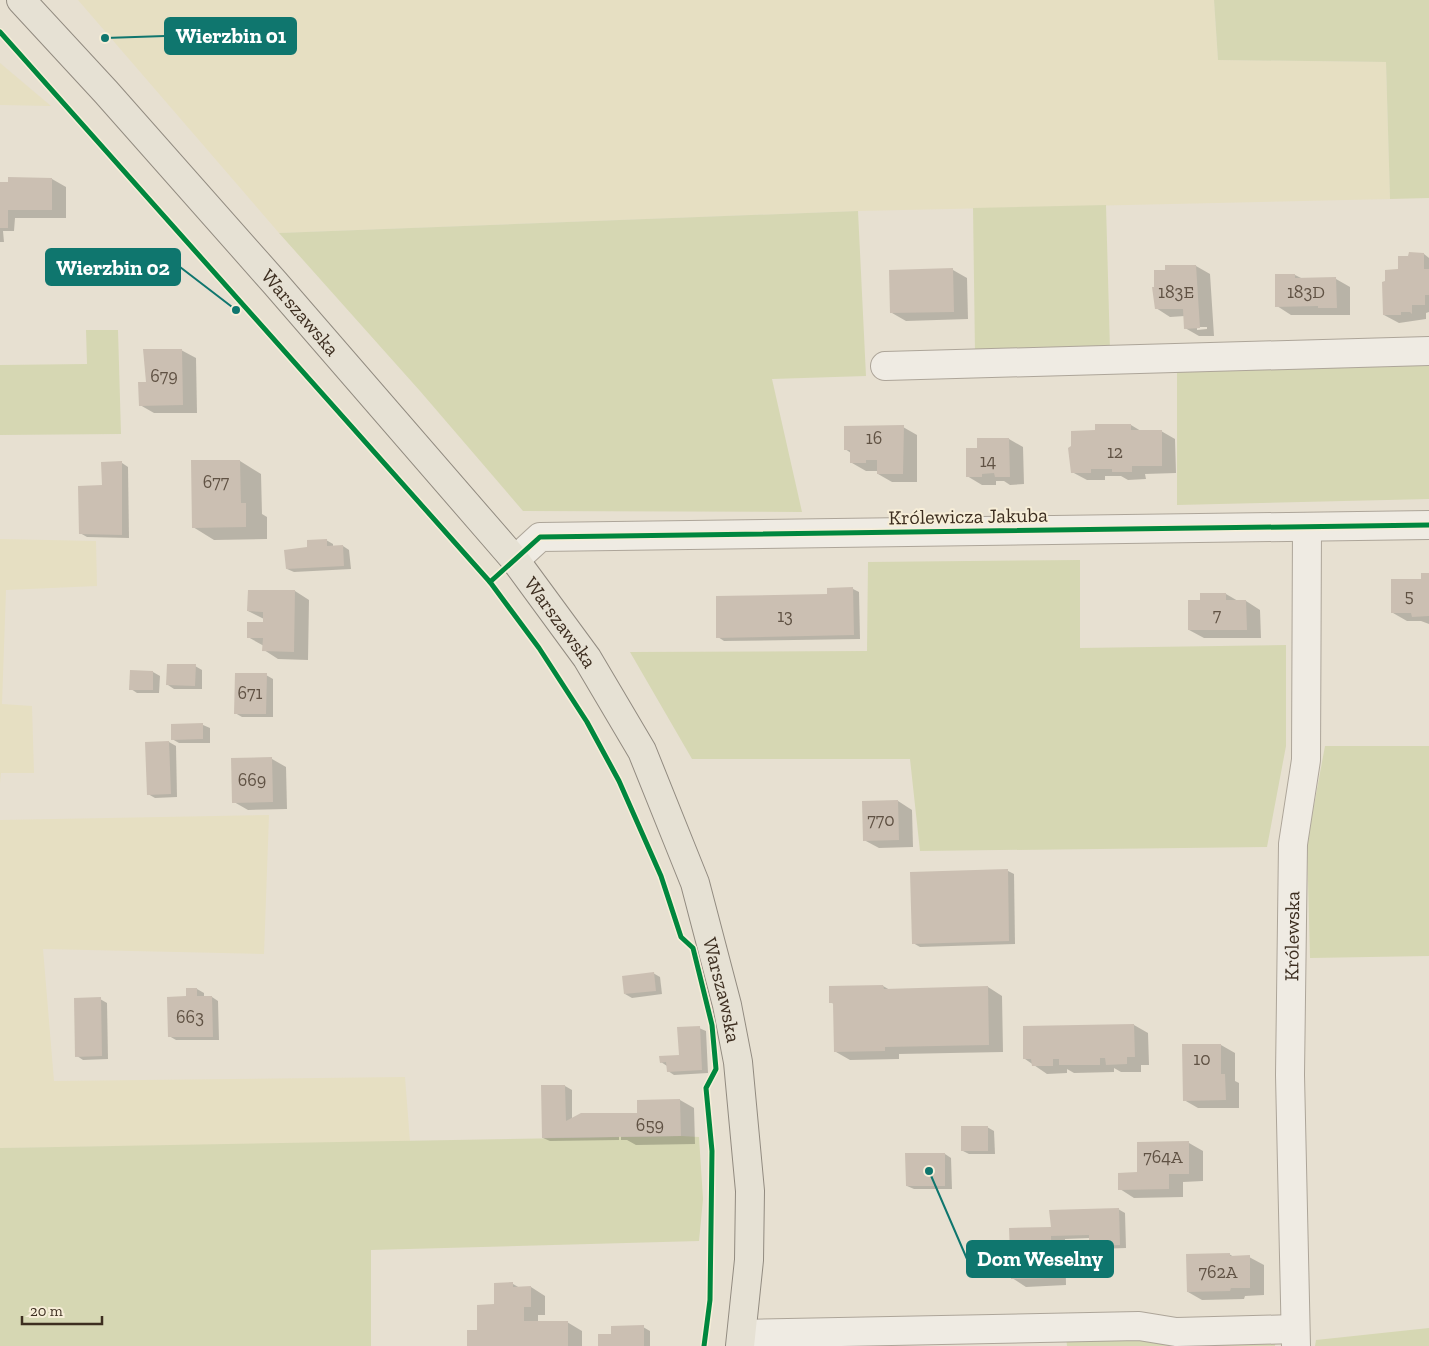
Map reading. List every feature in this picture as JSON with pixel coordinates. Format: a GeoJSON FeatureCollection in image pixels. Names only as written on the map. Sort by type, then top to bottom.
{"type":"FeatureCollection","features":[{"type":"Feature","properties":{"kind":"main road","name":"Warszawska"},"geometry":{"type":"LineString","coordinates":[[21,0],[106,92],[275,283],[515,560],[587,658],[642,751],[695,883],[727,1005],[738,1062],[750,1191],[749,1260],[741,1340]]}},
{"type":"Feature","properties":{"kind":"street"},"geometry":{"type":"LineString","coordinates":[[884,366],[1429,351]]}},
{"type":"Feature","properties":{"kind":"street","name":"Królewicza Jakuba"},"geometry":{"type":"LineString","coordinates":[[515,560],[540,538],[1429,525]]}},
{"type":"Feature","properties":{"kind":"street","name":"Królewska"},"geometry":{"type":"LineString","coordinates":[[1295,1338],[1290,1075],[1293,844],[1306,760],[1307,527]]}},
{"type":"Feature","properties":{"kind":"street"},"geometry":{"type":"LineString","coordinates":[[741,1340],[1139,1326],[1176,1332],[1295,1338]]}},
{"type":"Feature","properties":{"kind":"shaded area"},"geometry":{"type":"Polygon","coordinates":[[[78,0],[1214,0],[1218,60],[1386,62],[1390,199],[858,211],[279,233],[78,0]]]}},
{"type":"Feature","properties":{"kind":"shaded area"},"geometry":{"type":"Polygon","coordinates":[[[0,63],[51,106],[0,105],[0,63]]]}},
{"type":"Feature","properties":{"kind":"shaded area"},"geometry":{"type":"Polygon","coordinates":[[[0,539],[96,541],[97,586],[6,590],[2,704],[32,706],[34,773],[1,773],[0,784],[0,539]]]}},
{"type":"Feature","properties":{"kind":"shaded area"},"geometry":{"type":"Polygon","coordinates":[[[269,815],[264,954],[43,949],[54,1081],[405,1077],[410,1142],[0,1148],[0,820],[269,815]]]}},
{"type":"Feature","properties":{"kind":"green space"},"geometry":{"type":"Polygon","coordinates":[[[1214,0],[1429,0],[1429,198],[1390,199],[1386,62],[1218,60],[1214,0]]]}},
{"type":"Feature","properties":{"kind":"green space"},"geometry":{"type":"Polygon","coordinates":[[[1106,205],[1110,350],[975,353],[973,208],[1106,205]]]}},
{"type":"Feature","properties":{"kind":"green space"},"geometry":{"type":"Polygon","coordinates":[[[858,211],[866,376],[772,379],[802,512],[523,511],[420,391],[279,233],[858,211]]]}},
{"type":"Feature","properties":{"kind":"green space"},"geometry":{"type":"Polygon","coordinates":[[[86,330],[118,330],[121,434],[0,435],[0,365],[87,364],[86,330]]]}},
{"type":"Feature","properties":{"kind":"green space"},"geometry":{"type":"Polygon","coordinates":[[[1429,361],[1429,499],[1177,505],[1177,369],[1429,361]]]}},
{"type":"Feature","properties":{"kind":"green space"},"geometry":{"type":"Polygon","coordinates":[[[1080,560],[1080,648],[1286,645],[1286,746],[1267,847],[920,851],[910,759],[692,759],[630,652],[867,651],[868,562],[1080,560]]]}},
{"type":"Feature","properties":{"kind":"green space"},"geometry":{"type":"Polygon","coordinates":[[[1325,746],[1429,746],[1429,956],[1310,958],[1307,843],[1325,746]]]}},
{"type":"Feature","properties":{"kind":"green space"},"geometry":{"type":"Polygon","coordinates":[[[699,1137],[703,1199],[699,1241],[371,1250],[371,1346],[0,1346],[0,1148],[699,1137]]]}},
{"type":"Feature","properties":{"kind":"green space"},"geometry":{"type":"Polygon","coordinates":[[[1429,1328],[1429,1346],[1315,1346],[1316,1340],[1429,1328]]]}},
{"type":"Feature","properties":{"kind":"green space"},"geometry":{"type":"Polygon","coordinates":[[[1066,1336],[1275,1343],[1275,1346],[1067,1346],[1066,1336]]]}},
{"type":"Feature","properties":{"kind":"building"},"geometry":{"type":"Polygon","coordinates":[[[8,177],[52,178],[52,210],[8,210],[8,228],[0,228],[0,182],[8,182],[8,177]]]}},
{"type":"Feature","properties":{"kind":"building"},"geometry":{"type":"Polygon","coordinates":[[[1409,252],[1424,253],[1424,269],[1429,269],[1429,295],[1425,295],[1425,305],[1412,305],[1412,314],[1410,312],[1401,312],[1401,315],[1383,315],[1382,282],[1385,281],[1385,270],[1398,269],[1398,256],[1408,256],[1409,252]]]}},
{"type":"Feature","properties":{"kind":"building"},"geometry":{"type":"Polygon","coordinates":[[[1165,265],[1196,265],[1200,328],[1184,329],[1183,309],[1155,309],[1152,287],[1154,287],[1154,270],[1165,270],[1165,265]]]}},
{"type":"Feature","properties":{"kind":"building"},"geometry":{"type":"Polygon","coordinates":[[[953,268],[954,312],[890,313],[889,270],[953,268]]]}},
{"type":"Feature","properties":{"kind":"building"},"geometry":{"type":"Polygon","coordinates":[[[1275,274],[1295,274],[1295,278],[1336,277],[1337,308],[1318,308],[1318,306],[1275,307],[1275,274]]]}},
{"type":"Feature","properties":{"kind":"building"},"geometry":{"type":"Polygon","coordinates":[[[143,349],[182,349],[183,405],[139,406],[138,382],[146,382],[143,349]]]}},
{"type":"Feature","properties":{"kind":"building"},"geometry":{"type":"Polygon","coordinates":[[[1095,424],[1131,424],[1131,430],[1162,430],[1162,466],[1132,466],[1132,472],[1112,472],[1112,469],[1091,469],[1091,473],[1071,473],[1068,448],[1071,446],[1071,431],[1095,430],[1095,424]]]}},
{"type":"Feature","properties":{"kind":"building"},"geometry":{"type":"Polygon","coordinates":[[[904,425],[903,474],[877,474],[877,460],[866,460],[866,463],[850,463],[850,450],[844,450],[844,426],[904,425]]]}},
{"type":"Feature","properties":{"kind":"building"},"geometry":{"type":"Polygon","coordinates":[[[977,438],[1009,438],[1010,477],[995,477],[994,473],[982,474],[982,477],[966,477],[966,448],[977,448],[977,438]]]}},
{"type":"Feature","properties":{"kind":"building"},"geometry":{"type":"Polygon","coordinates":[[[191,460],[240,460],[241,503],[246,503],[246,527],[192,528],[191,460]]]}},
{"type":"Feature","properties":{"kind":"building"},"geometry":{"type":"Polygon","coordinates":[[[122,461],[122,535],[79,534],[78,486],[102,485],[101,462],[122,461]]]}},
{"type":"Feature","properties":{"kind":"building"},"geometry":{"type":"Polygon","coordinates":[[[327,539],[327,546],[343,545],[344,566],[286,569],[284,550],[307,547],[307,540],[327,539]]]}},
{"type":"Feature","properties":{"kind":"building"},"geometry":{"type":"Polygon","coordinates":[[[1421,573],[1429,573],[1429,616],[1412,617],[1411,613],[1391,613],[1391,579],[1421,579],[1421,573]]]}},
{"type":"Feature","properties":{"kind":"building"},"geometry":{"type":"Polygon","coordinates":[[[853,587],[854,635],[716,638],[716,596],[827,594],[827,588],[853,587]]]}},
{"type":"Feature","properties":{"kind":"building"},"geometry":{"type":"Polygon","coordinates":[[[248,590],[295,590],[294,652],[262,651],[263,638],[247,638],[247,622],[263,622],[263,612],[247,611],[248,590]]]}},
{"type":"Feature","properties":{"kind":"building"},"geometry":{"type":"Polygon","coordinates":[[[1200,593],[1226,593],[1226,600],[1246,600],[1247,630],[1188,630],[1188,600],[1200,600],[1200,593]]]}},
{"type":"Feature","properties":{"kind":"building"},"geometry":{"type":"Polygon","coordinates":[[[167,664],[196,664],[195,686],[166,685],[167,664]]]}},
{"type":"Feature","properties":{"kind":"building"},"geometry":{"type":"Polygon","coordinates":[[[130,670],[153,671],[153,690],[129,690],[130,670]]]}},
{"type":"Feature","properties":{"kind":"building"},"geometry":{"type":"Polygon","coordinates":[[[235,673],[267,673],[266,714],[234,714],[235,673]]]}},
{"type":"Feature","properties":{"kind":"building"},"geometry":{"type":"Polygon","coordinates":[[[203,723],[203,739],[171,740],[171,724],[203,723]]]}},
{"type":"Feature","properties":{"kind":"building"},"geometry":{"type":"Polygon","coordinates":[[[169,741],[171,794],[147,795],[145,742],[169,741]]]}},
{"type":"Feature","properties":{"kind":"building"},"geometry":{"type":"Polygon","coordinates":[[[272,757],[273,802],[232,803],[231,758],[272,757]]]}},
{"type":"Feature","properties":{"kind":"building"},"geometry":{"type":"Polygon","coordinates":[[[898,800],[899,840],[863,841],[862,801],[898,800]]]}},
{"type":"Feature","properties":{"kind":"building"},"geometry":{"type":"Polygon","coordinates":[[[1008,869],[1009,941],[912,944],[910,872],[1008,869]]]}},
{"type":"Feature","properties":{"kind":"building"},"geometry":{"type":"Polygon","coordinates":[[[654,972],[656,991],[624,994],[622,976],[654,972]]]}},
{"type":"Feature","properties":{"kind":"building"},"geometry":{"type":"Polygon","coordinates":[[[883,985],[884,989],[988,986],[989,1045],[885,1047],[885,1051],[834,1052],[833,1003],[829,1003],[829,986],[883,985]]]}},
{"type":"Feature","properties":{"kind":"building"},"geometry":{"type":"Polygon","coordinates":[[[186,988],[197,988],[197,996],[212,996],[213,1037],[168,1037],[167,997],[186,996],[186,988]]]}},
{"type":"Feature","properties":{"kind":"building"},"geometry":{"type":"Polygon","coordinates":[[[101,997],[102,1056],[75,1057],[74,998],[101,997]]]}},
{"type":"Feature","properties":{"kind":"building"},"geometry":{"type":"Polygon","coordinates":[[[1134,1024],[1135,1057],[1127,1057],[1127,1064],[1106,1065],[1105,1058],[1100,1058],[1100,1065],[1059,1065],[1059,1059],[1053,1059],[1053,1066],[1032,1066],[1031,1059],[1023,1059],[1023,1026],[1134,1024]]]}},
{"type":"Feature","properties":{"kind":"building"},"geometry":{"type":"Polygon","coordinates":[[[700,1026],[702,1070],[667,1072],[666,1062],[660,1063],[659,1056],[679,1055],[677,1027],[700,1026]]]}},
{"type":"Feature","properties":{"kind":"building"},"geometry":{"type":"Polygon","coordinates":[[[1182,1044],[1221,1044],[1221,1074],[1225,1074],[1226,1100],[1183,1101],[1182,1044]]]}},
{"type":"Feature","properties":{"kind":"building"},"geometry":{"type":"Polygon","coordinates":[[[541,1085],[565,1085],[566,1121],[581,1113],[637,1113],[637,1100],[680,1099],[681,1136],[542,1138],[541,1085]]]}},
{"type":"Feature","properties":{"kind":"building"},"geometry":{"type":"Polygon","coordinates":[[[961,1126],[988,1126],[988,1151],[961,1151],[961,1126]]]}},
{"type":"Feature","properties":{"kind":"building"},"geometry":{"type":"Polygon","coordinates":[[[1189,1141],[1189,1174],[1169,1174],[1169,1189],[1118,1190],[1118,1173],[1137,1172],[1137,1142],[1189,1141]]]}},
{"type":"Feature","properties":{"kind":"building"},"geometry":{"type":"Polygon","coordinates":[[[905,1153],[945,1153],[945,1186],[906,1186],[905,1153]]]}},
{"type":"Feature","properties":{"kind":"building"},"geometry":{"type":"Polygon","coordinates":[[[1119,1208],[1120,1245],[1089,1246],[1089,1235],[1051,1236],[1052,1278],[1011,1279],[1009,1228],[1051,1227],[1049,1210],[1119,1208]]]}},
{"type":"Feature","properties":{"kind":"building"},"geometry":{"type":"Polygon","coordinates":[[[1230,1253],[1230,1256],[1250,1255],[1250,1288],[1231,1288],[1230,1291],[1187,1292],[1186,1254],[1230,1253]]]}},
{"type":"Feature","properties":{"kind":"building"},"geometry":{"type":"Polygon","coordinates":[[[513,1282],[513,1287],[531,1286],[531,1307],[524,1307],[524,1321],[568,1321],[568,1346],[467,1346],[467,1330],[477,1330],[477,1305],[494,1304],[494,1283],[513,1282]]]}},
{"type":"Feature","properties":{"kind":"building"},"geometry":{"type":"Polygon","coordinates":[[[644,1325],[644,1346],[598,1346],[598,1334],[611,1334],[611,1326],[644,1325]]]}},
{"type":"Feature","properties":{"kind":"cycle path"},"geometry":{"type":"LineString","coordinates":[[0,32],[490,582],[539,648],[587,722],[619,781],[661,876],[681,937],[693,948],[712,1025],[716,1069],[706,1088],[712,1151],[710,1300],[704,1346]]}},
{"type":"Feature","properties":{"kind":"cycle path"},"geometry":{"type":"LineString","coordinates":[[490,582],[540,537],[1429,525]]}},
{"type":"Feature","properties":{"kind":"place","name":"Wierzbin 01"},"geometry":{"type":"Point","coordinates":[105,38]}},
{"type":"Feature","properties":{"kind":"place","name":"Wierzbin 02"},"geometry":{"type":"Point","coordinates":[236,310]}},
{"type":"Feature","properties":{"kind":"place","name":"Dom Weselny"},"geometry":{"type":"Point","coordinates":[929,1171]}}]}
